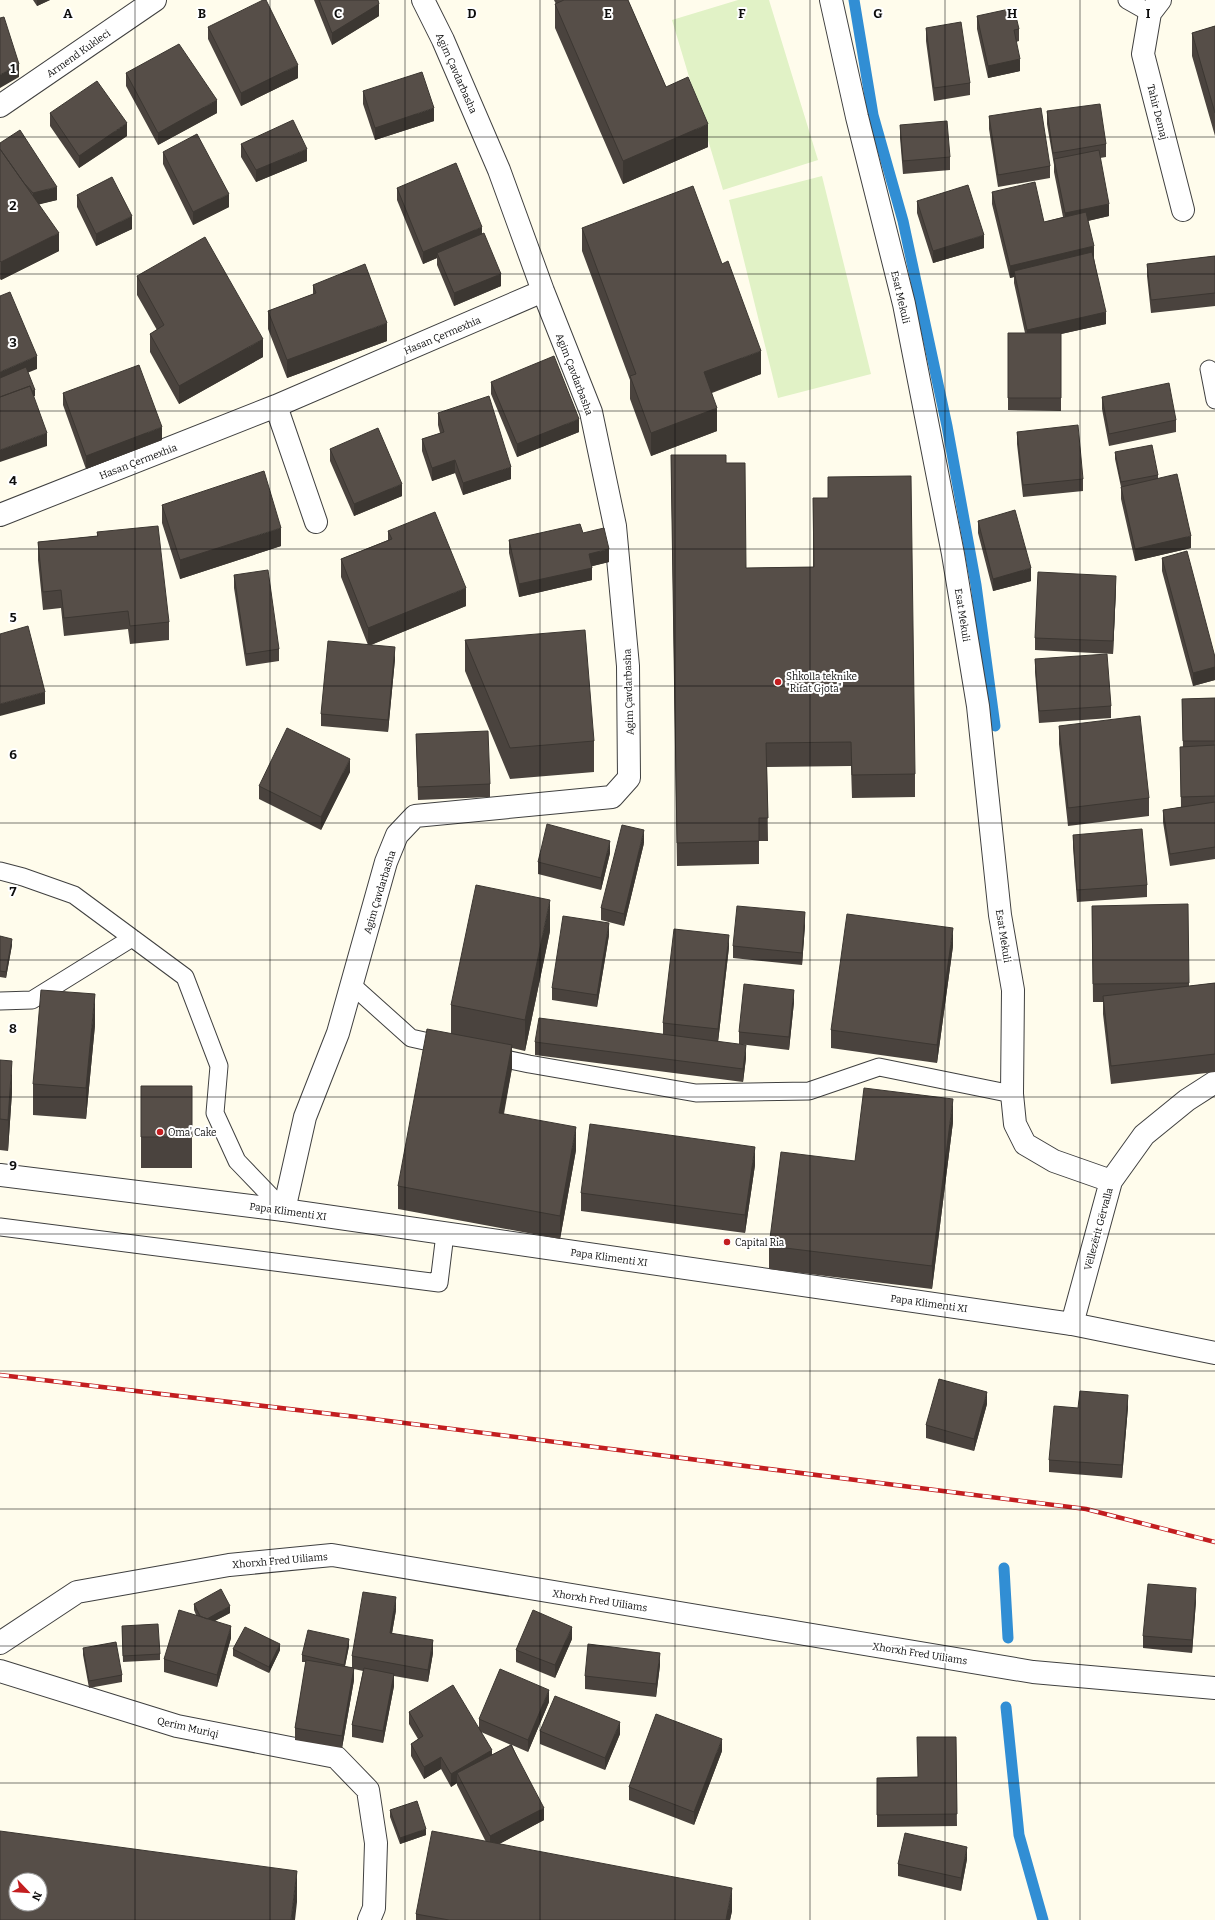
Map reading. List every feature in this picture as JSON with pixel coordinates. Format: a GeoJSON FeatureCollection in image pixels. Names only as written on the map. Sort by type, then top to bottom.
{"type":"FeatureCollection","features":[{"type":"Feature","properties":{"kind":"street","name":"Armend Kukleci"},"geometry":{"type":"LineString","coordinates":[[0,106],[155,0]]}},
{"type":"Feature","properties":{"kind":"street","name":"Agim Çavdarbasha"},"geometry":{"type":"LineString","coordinates":[[284,1210],[305,1117],[338,1033],[386,862],[397,835],[415,816],[612,797],[629,778],[628,666],[615,526],[591,412],[543,291],[499,170],[443,40],[423,0]]}},
{"type":"Feature","properties":{"kind":"street","name":"Esat Mekuli"},"geometry":{"type":"LineString","coordinates":[[831,0],[857,117],[904,304],[953,554],[977,699],[1000,915],[1013,990],[1012,1094],[1016,1124],[1025,1144],[1054,1161],[1111,1181]]}},
{"type":"Feature","properties":{"kind":"street","name":"Tahir Demaj"},"geometry":{"type":"LineString","coordinates":[[1155,7],[1143,54],[1183,210]]}},
{"type":"Feature","properties":{"kind":"street","name":"Hasan Çermexhia"},"geometry":{"type":"LineString","coordinates":[[0,515],[276,406],[543,291]]}},
{"type":"Feature","properties":{"kind":"street"},"geometry":{"type":"LineString","coordinates":[[276,406],[316,522]]}},
{"type":"Feature","properties":{"kind":"street","name":"Vëllezërit Gërvalla"},"geometry":{"type":"LineString","coordinates":[[1072,1324],[1111,1181],[1144,1135],[1187,1100],[1215,1082]]}},
{"type":"Feature","properties":{"kind":"street","name":"Papa Klimenti XI"},"geometry":{"type":"LineString","coordinates":[[0,1175],[284,1210],[1072,1324],[1215,1353]]}},
{"type":"Feature","properties":{"kind":"street","name":"Xhorxh Fred Uiliams"},"geometry":{"type":"LineString","coordinates":[[0,1643],[77,1592],[229,1565],[332,1555],[1033,1672],[1215,1688]]}},
{"type":"Feature","properties":{"kind":"street","name":"Qerim Muriqi"},"geometry":{"type":"LineString","coordinates":[[0,1671],[177,1726],[336,1757],[368,1790],[376,1843],[374,1908],[369,1920]]}},
{"type":"Feature","properties":{"kind":"lane","name":"Tahir Demaj"},"geometry":{"type":"LineString","coordinates":[[1127,0],[1155,7]]}},
{"type":"Feature","properties":{"kind":"lane"},"geometry":{"type":"LineString","coordinates":[[1209,369],[1215,400]]}},
{"type":"Feature","properties":{"kind":"lane"},"geometry":{"type":"LineString","coordinates":[[0,871],[23,877],[74,895],[185,977],[219,1066],[214,1113],[238,1161],[284,1210]]}},
{"type":"Feature","properties":{"kind":"lane"},"geometry":{"type":"LineString","coordinates":[[0,1001],[32,1000],[132,938]]}},
{"type":"Feature","properties":{"kind":"lane"},"geometry":{"type":"LineString","coordinates":[[352,985],[411,1038],[529,1064],[696,1093],[809,1091],[879,1067],[1012,1094]]}},
{"type":"Feature","properties":{"kind":"lane"},"geometry":{"type":"LineString","coordinates":[[0,1227],[439,1283],[445,1234]]}},
{"type":"Feature","properties":{"kind":"green space"},"geometry":{"type":"Polygon","coordinates":[[[738,0],[769,0],[818,160],[723,190],[672,20],[738,0]]]}},
{"type":"Feature","properties":{"kind":"green space"},"geometry":{"type":"Polygon","coordinates":[[[822,176],[871,374],[778,398],[729,200],[822,176]]]}},
{"type":"Feature","properties":{"kind":"building"},"geometry":{"type":"Polygon","coordinates":[[[263,0],[266,0],[298,65],[241,93],[208,27],[263,0]]]}},
{"type":"Feature","properties":{"kind":"building"},"geometry":{"type":"Polygon","coordinates":[[[319,0],[378,0],[379,4],[332,33],[319,0]]]}},
{"type":"Feature","properties":{"kind":"building"},"geometry":{"type":"Polygon","coordinates":[[[564,0],[628,0],[666,87],[688,77],[708,124],[623,161],[555,4],[564,0]]]}},
{"type":"Feature","properties":{"kind":"building"},"geometry":{"type":"Polygon","coordinates":[[[1014,8],[1019,29],[1014,30],[1020,59],[988,66],[977,16],[1014,8]]]}},
{"type":"Feature","properties":{"kind":"building"},"geometry":{"type":"Polygon","coordinates":[[[4,17],[19,64],[0,75],[0,18],[4,17]]]}},
{"type":"Feature","properties":{"kind":"building"},"geometry":{"type":"Polygon","coordinates":[[[961,22],[970,83],[934,88],[926,28],[961,22]]]}},
{"type":"Feature","properties":{"kind":"building"},"geometry":{"type":"Polygon","coordinates":[[[1215,26],[1215,113],[1192,33],[1215,26]]]}},
{"type":"Feature","properties":{"kind":"building"},"geometry":{"type":"Polygon","coordinates":[[[179,44],[217,100],[158,133],[126,73],[179,44]]]}},
{"type":"Feature","properties":{"kind":"building"},"geometry":{"type":"Polygon","coordinates":[[[422,72],[434,108],[375,128],[363,91],[422,72]]]}},
{"type":"Feature","properties":{"kind":"building"},"geometry":{"type":"Polygon","coordinates":[[[97,81],[127,123],[79,156],[50,113],[97,81]]]}},
{"type":"Feature","properties":{"kind":"building"},"geometry":{"type":"Polygon","coordinates":[[[1100,104],[1106,144],[1053,153],[1047,111],[1100,104]]]}},
{"type":"Feature","properties":{"kind":"building"},"geometry":{"type":"Polygon","coordinates":[[[1041,108],[1050,166],[998,175],[989,116],[1041,108]]]}},
{"type":"Feature","properties":{"kind":"building"},"geometry":{"type":"Polygon","coordinates":[[[293,120],[307,149],[256,170],[241,144],[293,120]]]}},
{"type":"Feature","properties":{"kind":"building"},"geometry":{"type":"Polygon","coordinates":[[[947,121],[950,157],[903,161],[900,125],[947,121]]]}},
{"type":"Feature","properties":{"kind":"building"},"geometry":{"type":"Polygon","coordinates":[[[20,130],[57,187],[33,193],[24,183],[0,149],[0,143],[20,130]]]}},
{"type":"Feature","properties":{"kind":"building"},"geometry":{"type":"Polygon","coordinates":[[[197,134],[229,194],[193,212],[163,152],[197,134]]]}},
{"type":"Feature","properties":{"kind":"building"},"geometry":{"type":"Polygon","coordinates":[[[0,149],[59,233],[1,262],[0,261],[0,149]]]}},
{"type":"Feature","properties":{"kind":"building"},"geometry":{"type":"Polygon","coordinates":[[[1099,150],[1109,204],[1065,213],[1054,159],[1099,150]]]}},
{"type":"Feature","properties":{"kind":"building"},"geometry":{"type":"Polygon","coordinates":[[[456,163],[482,227],[423,252],[397,188],[456,163]]]}},
{"type":"Feature","properties":{"kind":"building"},"geometry":{"type":"Polygon","coordinates":[[[112,177],[132,216],[96,234],[77,195],[112,177]]]}},
{"type":"Feature","properties":{"kind":"building"},"geometry":{"type":"Polygon","coordinates":[[[1035,182],[1044,222],[1086,212],[1094,246],[1010,266],[992,192],[1035,182]]]}},
{"type":"Feature","properties":{"kind":"building"},"geometry":{"type":"Polygon","coordinates":[[[968,185],[984,235],[933,251],[917,201],[968,185]]]}},
{"type":"Feature","properties":{"kind":"building"},"geometry":{"type":"Polygon","coordinates":[[[693,186],[722,264],[728,261],[761,351],[704,372],[717,408],[651,433],[630,376],[636,374],[582,228],[693,186]]]}},
{"type":"Feature","properties":{"kind":"building"},"geometry":{"type":"Polygon","coordinates":[[[484,233],[501,274],[454,293],[437,253],[484,233]]]}},
{"type":"Feature","properties":{"kind":"building"},"geometry":{"type":"Polygon","coordinates":[[[205,237],[263,339],[179,386],[150,334],[164,325],[137,276],[205,237]]]}},
{"type":"Feature","properties":{"kind":"building"},"geometry":{"type":"Polygon","coordinates":[[[1092,252],[1106,312],[1027,330],[1014,271],[1092,252]]]}},
{"type":"Feature","properties":{"kind":"building"},"geometry":{"type":"Polygon","coordinates":[[[1215,256],[1215,293],[1151,300],[1147,264],[1215,256]]]}},
{"type":"Feature","properties":{"kind":"building"},"geometry":{"type":"Polygon","coordinates":[[[365,264],[387,323],[287,360],[268,311],[316,293],[313,285],[365,264]]]}},
{"type":"Feature","properties":{"kind":"building"},"geometry":{"type":"Polygon","coordinates":[[[10,292],[37,356],[0,372],[0,296],[10,292]]]}},
{"type":"Feature","properties":{"kind":"building"},"geometry":{"type":"Polygon","coordinates":[[[1008,333],[1061,333],[1061,398],[1008,398],[1008,333]]]}},
{"type":"Feature","properties":{"kind":"building"},"geometry":{"type":"Polygon","coordinates":[[[554,356],[579,419],[517,444],[491,382],[554,356]]]}},
{"type":"Feature","properties":{"kind":"building"},"geometry":{"type":"Polygon","coordinates":[[[139,365],[162,427],[86,456],[63,393],[139,365]]]}},
{"type":"Feature","properties":{"kind":"building"},"geometry":{"type":"Polygon","coordinates":[[[26,367],[35,390],[32,391],[30,386],[0,397],[0,378],[26,367]]]}},
{"type":"Feature","properties":{"kind":"building"},"geometry":{"type":"Polygon","coordinates":[[[1169,383],[1176,420],[1109,434],[1102,397],[1169,383]]]}},
{"type":"Feature","properties":{"kind":"building"},"geometry":{"type":"Polygon","coordinates":[[[30,386],[47,433],[0,450],[0,397],[30,386]]]}},
{"type":"Feature","properties":{"kind":"building"},"geometry":{"type":"Polygon","coordinates":[[[489,396],[511,467],[463,483],[455,460],[432,468],[422,439],[444,432],[438,413],[489,396]]]}},
{"type":"Feature","properties":{"kind":"building"},"geometry":{"type":"Polygon","coordinates":[[[1078,425],[1083,479],[1023,485],[1017,432],[1078,425]]]}},
{"type":"Feature","properties":{"kind":"building"},"geometry":{"type":"Polygon","coordinates":[[[378,428],[402,484],[354,504],[330,449],[378,428]]]}},
{"type":"Feature","properties":{"kind":"building"},"geometry":{"type":"Polygon","coordinates":[[[1152,445],[1158,475],[1121,482],[1115,452],[1152,445]]]}},
{"type":"Feature","properties":{"kind":"building"},"geometry":{"type":"Polygon","coordinates":[[[671,455],[726,455],[726,463],[745,463],[746,568],[814,567],[813,498],[828,498],[828,477],[911,476],[915,774],[852,775],[851,742],[766,743],[768,818],[759,818],[759,841],[677,843],[671,455]]]}},
{"type":"Feature","properties":{"kind":"building"},"geometry":{"type":"Polygon","coordinates":[[[264,471],[281,528],[180,560],[162,505],[264,471]]]}},
{"type":"Feature","properties":{"kind":"building"},"geometry":{"type":"Polygon","coordinates":[[[1177,474],[1191,536],[1135,549],[1121,487],[1177,474]]]}},
{"type":"Feature","properties":{"kind":"building"},"geometry":{"type":"Polygon","coordinates":[[[1015,510],[1031,568],[993,579],[978,521],[1015,510]]]}},
{"type":"Feature","properties":{"kind":"building"},"geometry":{"type":"Polygon","coordinates":[[[435,512],[466,588],[368,628],[341,559],[392,539],[388,531],[435,512]]]}},
{"type":"Feature","properties":{"kind":"building"},"geometry":{"type":"Polygon","coordinates":[[[580,524],[583,533],[604,528],[609,549],[589,554],[592,568],[519,584],[509,540],[580,524]]]}},
{"type":"Feature","properties":{"kind":"building"},"geometry":{"type":"Polygon","coordinates":[[[158,526],[169,622],[130,626],[128,611],[64,618],[61,590],[43,592],[38,542],[98,536],[97,532],[158,526]]]}},
{"type":"Feature","properties":{"kind":"building"},"geometry":{"type":"Polygon","coordinates":[[[1187,551],[1215,657],[1215,667],[1193,673],[1162,558],[1187,551]]]}},
{"type":"Feature","properties":{"kind":"building"},"geometry":{"type":"Polygon","coordinates":[[[268,570],[279,649],[246,654],[234,575],[268,570]]]}},
{"type":"Feature","properties":{"kind":"building"},"geometry":{"type":"Polygon","coordinates":[[[1038,572],[1116,576],[1113,641],[1035,638],[1038,572]]]}},
{"type":"Feature","properties":{"kind":"building"},"geometry":{"type":"Polygon","coordinates":[[[28,626],[45,692],[0,704],[0,634],[28,626]]]}},
{"type":"Feature","properties":{"kind":"building"},"geometry":{"type":"Polygon","coordinates":[[[585,630],[594,741],[510,748],[465,640],[585,630]]]}},
{"type":"Feature","properties":{"kind":"building"},"geometry":{"type":"Polygon","coordinates":[[[328,641],[395,647],[388,720],[321,714],[328,641]]]}},
{"type":"Feature","properties":{"kind":"building"},"geometry":{"type":"Polygon","coordinates":[[[1107,654],[1111,706],[1039,711],[1035,659],[1107,654]]]}},
{"type":"Feature","properties":{"kind":"building"},"geometry":{"type":"Polygon","coordinates":[[[1215,698],[1215,741],[1183,741],[1182,699],[1215,698]]]}},
{"type":"Feature","properties":{"kind":"building"},"geometry":{"type":"Polygon","coordinates":[[[1140,716],[1149,798],[1068,808],[1059,726],[1140,716]]]}},
{"type":"Feature","properties":{"kind":"building"},"geometry":{"type":"Polygon","coordinates":[[[287,728],[350,759],[321,817],[259,786],[287,728]]]}},
{"type":"Feature","properties":{"kind":"building"},"geometry":{"type":"Polygon","coordinates":[[[488,731],[490,784],[418,787],[416,734],[488,731]]]}},
{"type":"Feature","properties":{"kind":"building"},"geometry":{"type":"Polygon","coordinates":[[[1215,745],[1215,796],[1181,797],[1180,747],[1215,745]]]}},
{"type":"Feature","properties":{"kind":"building"},"geometry":{"type":"Polygon","coordinates":[[[1215,802],[1215,847],[1170,854],[1163,810],[1215,802]]]}},
{"type":"Feature","properties":{"kind":"building"},"geometry":{"type":"Polygon","coordinates":[[[547,824],[610,841],[601,878],[538,862],[547,824]]]}},
{"type":"Feature","properties":{"kind":"building"},"geometry":{"type":"Polygon","coordinates":[[[622,825],[644,830],[624,914],[601,908],[622,825]]]}},
{"type":"Feature","properties":{"kind":"building"},"geometry":{"type":"Polygon","coordinates":[[[1142,829],[1147,885],[1077,890],[1073,835],[1142,829]]]}},
{"type":"Feature","properties":{"kind":"building"},"geometry":{"type":"Polygon","coordinates":[[[476,885],[550,900],[525,1020],[451,1005],[476,885]]]}},
{"type":"Feature","properties":{"kind":"building"},"geometry":{"type":"Polygon","coordinates":[[[1188,904],[1189,983],[1093,984],[1092,906],[1188,904]]]}},
{"type":"Feature","properties":{"kind":"building"},"geometry":{"type":"Polygon","coordinates":[[[737,906],[805,912],[802,953],[733,946],[737,906]]]}},
{"type":"Feature","properties":{"kind":"building"},"geometry":{"type":"Polygon","coordinates":[[[847,914],[953,928],[937,1045],[831,1030],[847,914]]]}},
{"type":"Feature","properties":{"kind":"building"},"geometry":{"type":"Polygon","coordinates":[[[563,916],[609,923],[597,995],[552,988],[563,916]]]}},
{"type":"Feature","properties":{"kind":"building"},"geometry":{"type":"Polygon","coordinates":[[[674,929],[729,935],[718,1029],[663,1023],[674,929]]]}},
{"type":"Feature","properties":{"kind":"building"},"geometry":{"type":"Polygon","coordinates":[[[0,936],[12,939],[6,972],[0,971],[0,936]]]}},
{"type":"Feature","properties":{"kind":"building"},"geometry":{"type":"Polygon","coordinates":[[[1215,983],[1215,1054],[1111,1066],[1103,996],[1215,983]]]}},
{"type":"Feature","properties":{"kind":"building"},"geometry":{"type":"Polygon","coordinates":[[[744,984],[794,990],[789,1037],[739,1032],[744,984]]]}},
{"type":"Feature","properties":{"kind":"building"},"geometry":{"type":"Polygon","coordinates":[[[41,990],[95,994],[86,1088],[33,1084],[41,990]]]}},
{"type":"Feature","properties":{"kind":"building"},"geometry":{"type":"Polygon","coordinates":[[[539,1018],[746,1045],[743,1069],[535,1042],[539,1018]]]}},
{"type":"Feature","properties":{"kind":"building"},"geometry":{"type":"Polygon","coordinates":[[[427,1029],[512,1045],[499,1113],[576,1127],[560,1216],[398,1186],[427,1029]]]}},
{"type":"Feature","properties":{"kind":"building"},"geometry":{"type":"Polygon","coordinates":[[[0,1060],[12,1061],[8,1120],[0,1119],[0,1060]]]}},
{"type":"Feature","properties":{"kind":"building"},"geometry":{"type":"Polygon","coordinates":[[[141,1086],[192,1086],[192,1137],[141,1137],[141,1086]]]}},
{"type":"Feature","properties":{"kind":"building"},"geometry":{"type":"Polygon","coordinates":[[[864,1088],[953,1099],[932,1266],[769,1246],[781,1152],[855,1161],[864,1088]]]}},
{"type":"Feature","properties":{"kind":"building"},"geometry":{"type":"Polygon","coordinates":[[[590,1124],[755,1147],[745,1215],[581,1193],[590,1124]]]}},
{"type":"Feature","properties":{"kind":"building"},"geometry":{"type":"Polygon","coordinates":[[[939,1379],[987,1392],[974,1439],[926,1425],[939,1379]]]}},
{"type":"Feature","properties":{"kind":"building"},"geometry":{"type":"Polygon","coordinates":[[[1080,1391],[1128,1395],[1122,1465],[1049,1460],[1054,1406],[1078,1408],[1080,1391]]]}},
{"type":"Feature","properties":{"kind":"building"},"geometry":{"type":"Polygon","coordinates":[[[1148,1584],[1196,1588],[1192,1640],[1143,1636],[1148,1584]]]}},
{"type":"Feature","properties":{"kind":"building"},"geometry":{"type":"Polygon","coordinates":[[[221,1589],[230,1606],[207,1619],[200,1616],[194,1604],[221,1589]]]}},
{"type":"Feature","properties":{"kind":"building"},"geometry":{"type":"Polygon","coordinates":[[[363,1592],[396,1597],[390,1633],[433,1640],[428,1670],[352,1656],[363,1592]]]}},
{"type":"Feature","properties":{"kind":"building"},"geometry":{"type":"Polygon","coordinates":[[[179,1610],[231,1626],[217,1675],[164,1659],[179,1610]]]}},
{"type":"Feature","properties":{"kind":"building"},"geometry":{"type":"Polygon","coordinates":[[[533,1610],[572,1627],[555,1665],[516,1650],[533,1610]]]}},
{"type":"Feature","properties":{"kind":"building"},"geometry":{"type":"Polygon","coordinates":[[[158,1624],[160,1654],[123,1656],[122,1626],[158,1624]]]}},
{"type":"Feature","properties":{"kind":"building"},"geometry":{"type":"Polygon","coordinates":[[[245,1627],[280,1644],[269,1667],[233,1649],[245,1627]]]}},
{"type":"Feature","properties":{"kind":"building"},"geometry":{"type":"Polygon","coordinates":[[[308,1630],[349,1639],[344,1665],[302,1655],[308,1630]]]}},
{"type":"Feature","properties":{"kind":"building"},"geometry":{"type":"Polygon","coordinates":[[[116,1642],[122,1675],[89,1681],[83,1648],[116,1642]]]}},
{"type":"Feature","properties":{"kind":"building"},"geometry":{"type":"Polygon","coordinates":[[[588,1644],[660,1653],[656,1684],[585,1676],[588,1644]]]}},
{"type":"Feature","properties":{"kind":"building"},"geometry":{"type":"Polygon","coordinates":[[[306,1660],[354,1668],[342,1736],[295,1728],[306,1660]]]}},
{"type":"Feature","properties":{"kind":"building"},"geometry":{"type":"Polygon","coordinates":[[[364,1668],[394,1674],[383,1731],[352,1725],[364,1668]]]}},
{"type":"Feature","properties":{"kind":"building"},"geometry":{"type":"Polygon","coordinates":[[[500,1669],[549,1690],[528,1740],[479,1719],[500,1669]]]}},
{"type":"Feature","properties":{"kind":"building"},"geometry":{"type":"Polygon","coordinates":[[[453,1685],[492,1750],[451,1774],[441,1757],[424,1767],[411,1744],[423,1736],[409,1712],[453,1685]]]}},
{"type":"Feature","properties":{"kind":"building"},"geometry":{"type":"Polygon","coordinates":[[[555,1696],[620,1722],[605,1758],[540,1731],[555,1696]]]}},
{"type":"Feature","properties":{"kind":"building"},"geometry":{"type":"Polygon","coordinates":[[[656,1714],[722,1739],[694,1812],[629,1787],[656,1714]]]}},
{"type":"Feature","properties":{"kind":"building"},"geometry":{"type":"Polygon","coordinates":[[[917,1737],[956,1737],[957,1814],[877,1815],[877,1778],[918,1777],[917,1737]]]}},
{"type":"Feature","properties":{"kind":"building"},"geometry":{"type":"Polygon","coordinates":[[[511,1745],[544,1808],[490,1836],[457,1773],[511,1745]]]}},
{"type":"Feature","properties":{"kind":"building"},"geometry":{"type":"Polygon","coordinates":[[[417,1801],[426,1829],[400,1838],[390,1810],[417,1801]]]}},
{"type":"Feature","properties":{"kind":"building"},"geometry":{"type":"Polygon","coordinates":[[[0,1831],[297,1871],[291,1920],[0,1920],[0,1831]]]}},
{"type":"Feature","properties":{"kind":"building"},"geometry":{"type":"Polygon","coordinates":[[[432,1831],[732,1888],[726,1920],[449,1920],[416,1914],[432,1831]]]}},
{"type":"Feature","properties":{"kind":"building"},"geometry":{"type":"Polygon","coordinates":[[[905,1833],[967,1847],[961,1878],[898,1864],[905,1833]]]}},
{"type":"Feature","properties":{"kind":"waterway"},"geometry":{"type":"LineString","coordinates":[[854,0],[873,115],[903,221],[947,426],[976,585],[995,726]]}},
{"type":"Feature","properties":{"kind":"waterway"},"geometry":{"type":"LineString","coordinates":[[1004,1568],[1008,1638]]}},
{"type":"Feature","properties":{"kind":"waterway"},"geometry":{"type":"LineString","coordinates":[[1006,1707],[1019,1835],[1043,1920]]}},
{"type":"Feature","properties":{"kind":"railway"},"geometry":{"type":"LineString","coordinates":[[0,1375],[357,1417],[1086,1509],[1215,1542]]}},
{"type":"Feature","properties":{"kind":"place","name":"Shkolla teknike \"Rifat Gjota\""},"geometry":{"type":"Point","coordinates":[778,682]}},
{"type":"Feature","properties":{"kind":"place","name":"Oma' Cake"},"geometry":{"type":"Point","coordinates":[160,1132]}},
{"type":"Feature","properties":{"kind":"place","name":"Capital Ria"},"geometry":{"type":"Point","coordinates":[727,1242]}}]}
